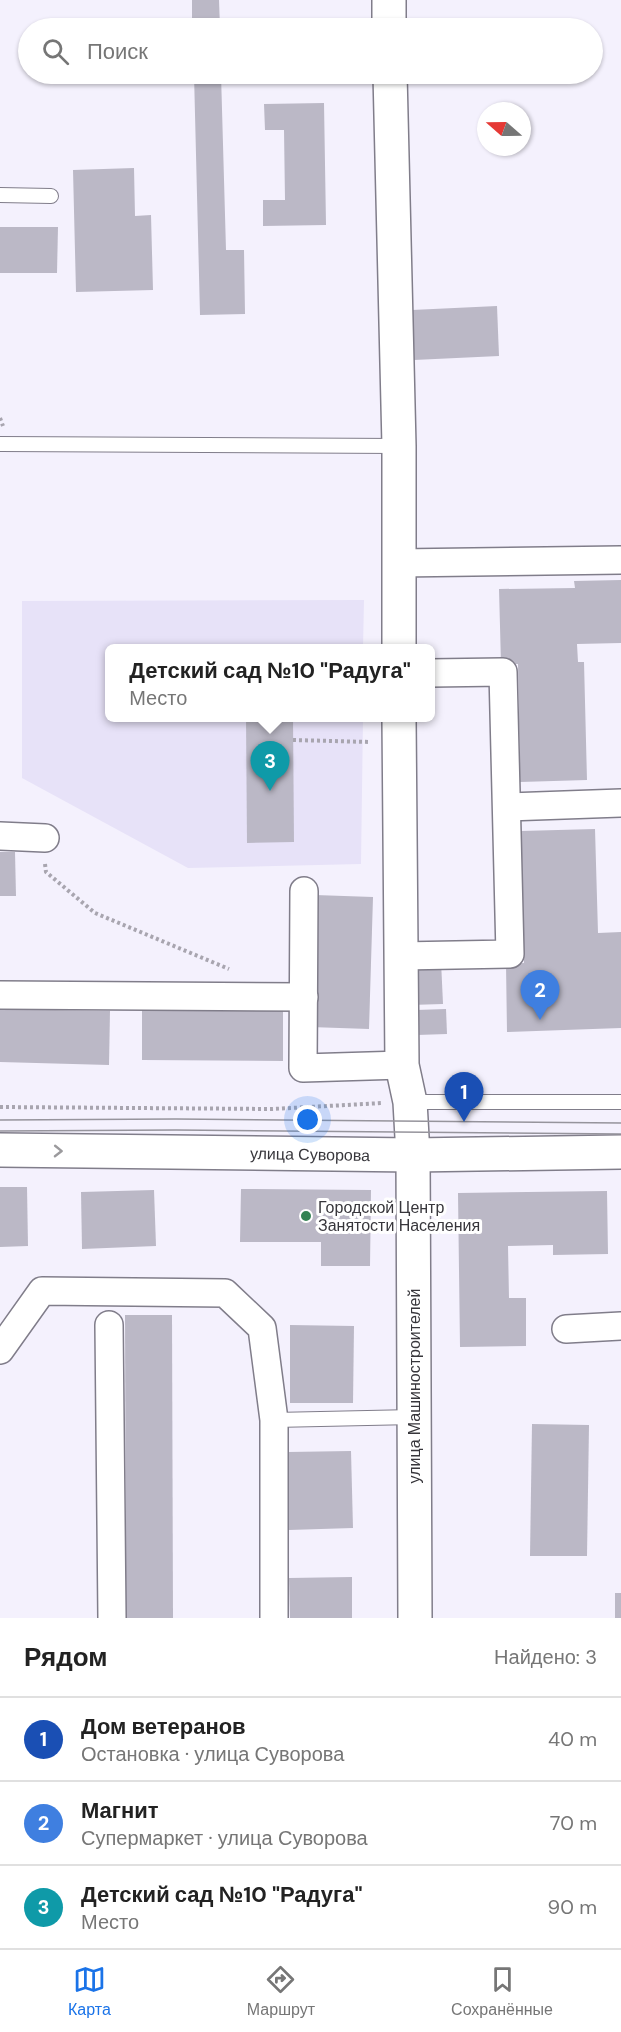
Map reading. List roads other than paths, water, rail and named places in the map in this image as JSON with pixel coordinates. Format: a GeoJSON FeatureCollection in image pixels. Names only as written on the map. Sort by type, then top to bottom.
{"type":"FeatureCollection","features":[{"type":"Feature","properties":{"kind":"street"},"geometry":{"type":"LineString","coordinates":[[389,0],[389,18]]}},
{"type":"Feature","properties":{"kind":"street"},"geometry":{"type":"LineString","coordinates":[[390,84],[399,446],[399,644]]}},
{"type":"Feature","properties":{"kind":"street"},"geometry":{"type":"LineString","coordinates":[[398,563],[621,560]]}},
{"type":"Feature","properties":{"kind":"street"},"geometry":{"type":"LineString","coordinates":[[401,956],[510,954],[503,672],[435,673]]}},
{"type":"Feature","properties":{"kind":"street","name":"улица Машиностроителей"},"geometry":{"type":"LineString","coordinates":[[398,729],[402,1065],[410,1102],[414,1155],[415,1618]]}},
{"type":"Feature","properties":{"kind":"street"},"geometry":{"type":"LineString","coordinates":[[507,807],[621,803]]}},
{"type":"Feature","properties":{"kind":"street"},"geometry":{"type":"LineString","coordinates":[[0,836],[45,838]]}},
{"type":"Feature","properties":{"kind":"street"},"geometry":{"type":"LineString","coordinates":[[304,891],[303,1068],[402,1065]]}},
{"type":"Feature","properties":{"kind":"street"},"geometry":{"type":"LineString","coordinates":[[0,995],[304,998]]}},
{"type":"Feature","properties":{"kind":"street","name":"улица Суворова"},"geometry":{"type":"LineString","coordinates":[[0,1150],[414,1155],[621,1152]]}},
{"type":"Feature","properties":{"kind":"street"},"geometry":{"type":"LineString","coordinates":[[0,1350],[42,1291],[225,1293],[262,1328],[274,1420],[274,1618]]}},
{"type":"Feature","properties":{"kind":"street"},"geometry":{"type":"LineString","coordinates":[[109,1325],[112,1618]]}},
{"type":"Feature","properties":{"kind":"street"},"geometry":{"type":"LineString","coordinates":[[566,1329],[621,1326]]}},
{"type":"Feature","properties":{"kind":"lane"},"geometry":{"type":"LineString","coordinates":[[0,195],[51,196]]}},
{"type":"Feature","properties":{"kind":"lane"},"geometry":{"type":"LineString","coordinates":[[0,444],[399,446]]}},
{"type":"Feature","properties":{"kind":"lane"},"geometry":{"type":"LineString","coordinates":[[410,1102],[621,1102]]}},
{"type":"Feature","properties":{"kind":"lane"},"geometry":{"type":"LineString","coordinates":[[274,1420],[414,1417]]}},
{"type":"Feature","properties":{"kind":"tram line"},"geometry":{"type":"LineString","coordinates":[[0,1120],[176,1119],[621,1123]]}},
{"type":"Feature","properties":{"kind":"tram line"},"geometry":{"type":"LineString","coordinates":[[0,1131],[176,1130],[621,1134]]}},
{"type":"Feature","properties":{"kind":"place","name":"Детский сад №10 \"Радуга\""},"geometry":{"type":"Point","coordinates":[270,791]}},
{"type":"Feature","properties":{"kind":"place","name":"Магнит"},"geometry":{"type":"Point","coordinates":[540,1020]}},
{"type":"Feature","properties":{"kind":"place","name":"Дом ветеранов"},"geometry":{"type":"Point","coordinates":[464,1122]}},
{"type":"Feature","properties":{"kind":"place","name":"Городской Центр Занятости Населения"},"geometry":{"type":"Point","coordinates":[306,1216]}}]}
